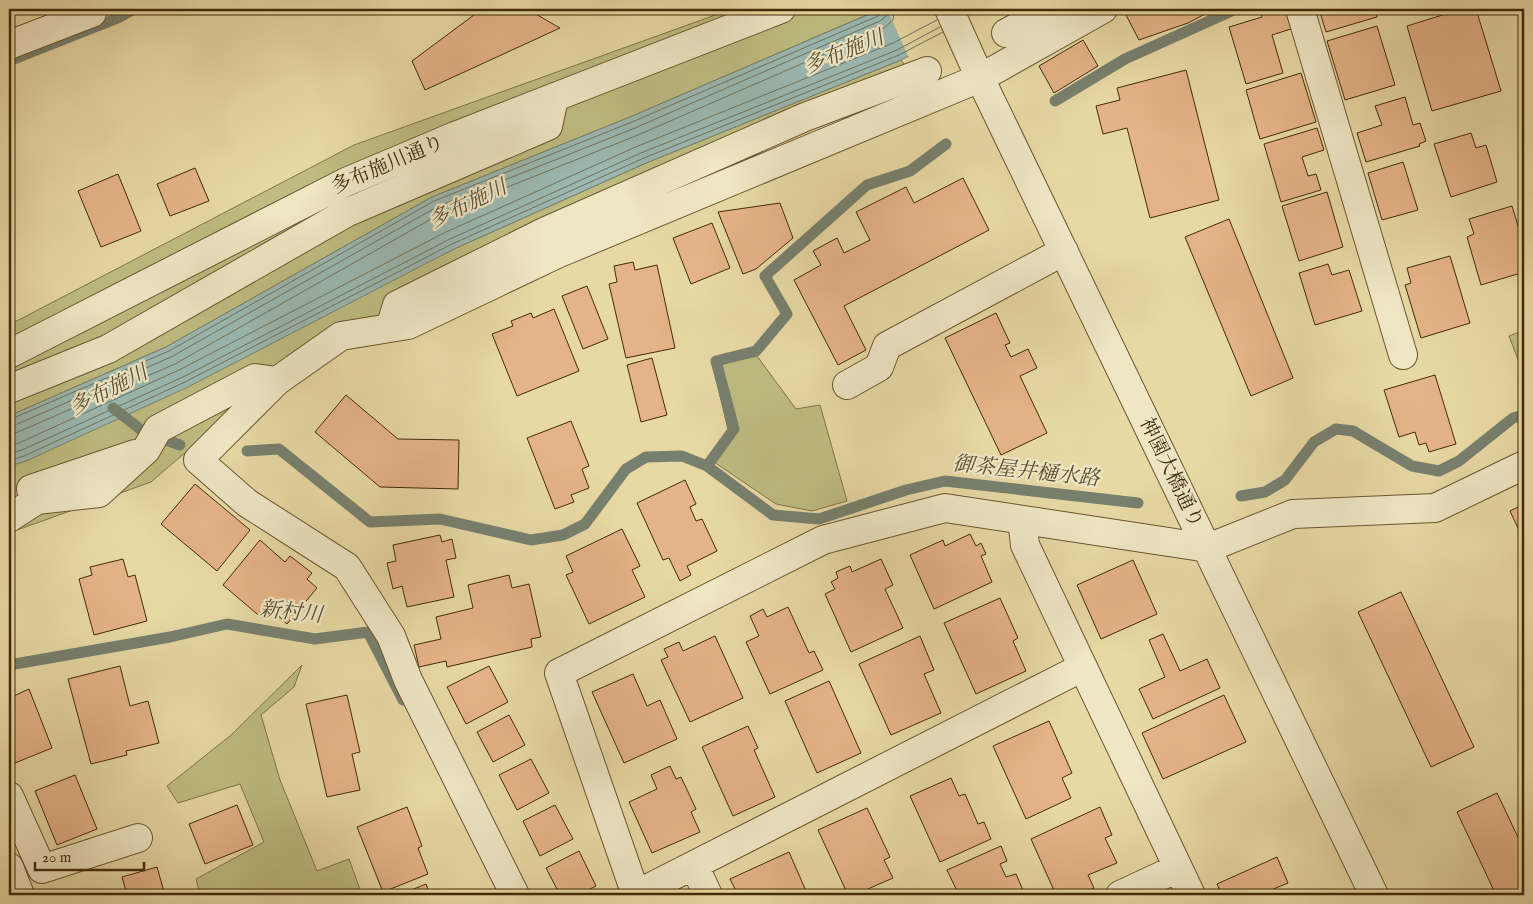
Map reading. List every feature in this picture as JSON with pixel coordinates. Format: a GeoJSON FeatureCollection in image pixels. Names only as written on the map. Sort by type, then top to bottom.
{"type":"FeatureCollection","features":[{"type":"Feature","properties":{"kind":"street","name":"多布施川通り"},"geometry":{"type":"LineString","coordinates":[[9,354],[346,182],[781,9]]}},
{"type":"Feature","properties":{"kind":"street","name":"神園大橋通り"},"geometry":{"type":"LineString","coordinates":[[949,9],[980,78],[1374,895]]}},
{"type":"Feature","properties":{"kind":"street"},"geometry":{"type":"LineString","coordinates":[[1006,33],[1051,9]]}},
{"type":"Feature","properties":{"kind":"street"},"geometry":{"type":"LineString","coordinates":[[515,895],[408,680],[391,636],[347,567],[246,503],[198,460],[277,381],[341,336],[408,325],[557,254],[980,78],[1103,9]]}},
{"type":"Feature","properties":{"kind":"street"},"geometry":{"type":"LineString","coordinates":[[1300,9],[1403,355]]}},
{"type":"Feature","properties":{"kind":"street"},"geometry":{"type":"LineString","coordinates":[[9,45],[92,12]]}},
{"type":"Feature","properties":{"kind":"street"},"geometry":{"type":"LineString","coordinates":[[390,328],[397,305],[546,231],[805,117],[927,71]]}},
{"type":"Feature","properties":{"kind":"street"},"geometry":{"type":"LineString","coordinates":[[9,389],[108,349],[346,213],[548,126],[554,98]]}},
{"type":"Feature","properties":{"kind":"street"},"geometry":{"type":"LineString","coordinates":[[847,385],[879,367],[886,346],[1064,251]]}},
{"type":"Feature","properties":{"kind":"street"},"geometry":{"type":"LineString","coordinates":[[9,496],[99,493],[152,440],[255,378],[277,381]]}},
{"type":"Feature","properties":{"kind":"street"},"geometry":{"type":"LineString","coordinates":[[1083,667],[635,895],[559,673],[823,540],[945,508],[1208,548],[1293,514],[1435,508],[1524,465]]}},
{"type":"Feature","properties":{"kind":"street"},"geometry":{"type":"LineString","coordinates":[[9,518],[36,494]]}},
{"type":"Feature","properties":{"kind":"street"},"geometry":{"type":"LineString","coordinates":[[1022,520],[1025,545],[1191,895]]}},
{"type":"Feature","properties":{"kind":"street"},"geometry":{"type":"LineString","coordinates":[[9,796],[42,869],[138,838]]}},
{"type":"Feature","properties":{"kind":"street"},"geometry":{"type":"LineString","coordinates":[[694,865],[708,895]]}},
{"type":"Feature","properties":{"kind":"street"},"geometry":{"type":"LineString","coordinates":[[9,868],[20,895]]}},
{"type":"Feature","properties":{"kind":"street"},"geometry":{"type":"LineString","coordinates":[[1120,895],[1178,868]]}},
{"type":"Feature","properties":{"kind":"shaded area"},"geometry":{"type":"Polygon","coordinates":[[[732,9],[873,9],[876,11],[630,117],[432,197],[166,347],[9,416],[9,325],[354,145],[732,9]]]}},
{"type":"Feature","properties":{"kind":"shaded area"},"geometry":{"type":"Polygon","coordinates":[[[901,60],[918,83],[548,242],[409,313],[330,328],[151,482],[20,529],[9,531],[9,466],[26,461],[454,249],[646,163],[901,60]]]}},
{"type":"Feature","properties":{"kind":"shaded area"},"geometry":{"type":"Polygon","coordinates":[[[1524,330],[1524,375],[1509,336],[1524,330]]]}},
{"type":"Feature","properties":{"kind":"shaded area"},"geometry":{"type":"Polygon","coordinates":[[[757,356],[796,409],[820,405],[847,501],[812,511],[776,504],[711,460],[728,430],[713,366],[757,356]]]}},
{"type":"Feature","properties":{"kind":"shaded area"},"geometry":{"type":"Polygon","coordinates":[[[302,665],[294,687],[261,715],[280,780],[317,871],[349,859],[362,895],[200,895],[196,879],[264,842],[240,784],[178,803],[167,786],[230,736],[302,665]]]}},
{"type":"Feature","properties":{"kind":"water","name":"多布施川"},"geometry":{"type":"Polygon","coordinates":[[[881,9],[999,9],[901,60],[646,163],[454,249],[188,387],[26,461],[9,466],[9,416],[166,347],[432,197],[630,117],[881,9]]]}},
{"type":"Feature","properties":{"kind":"pier"},"geometry":{"type":"Polygon","coordinates":[[[887,9],[1001,9],[909,58],[887,9]]]}},
{"type":"Feature","properties":{"kind":"building"},"geometry":{"type":"Polygon","coordinates":[[[19,9],[36,9],[22,15],[19,9]]]}},
{"type":"Feature","properties":{"kind":"building"},"geometry":{"type":"Polygon","coordinates":[[[482,9],[527,9],[560,28],[425,90],[412,61],[482,9]]]}},
{"type":"Feature","properties":{"kind":"building"},"geometry":{"type":"Polygon","coordinates":[[[1134,9],[1202,9],[1205,14],[1188,23],[1139,40],[1125,13],[1134,9]]]}},
{"type":"Feature","properties":{"kind":"building"},"geometry":{"type":"Polygon","coordinates":[[[1260,9],[1285,9],[1291,29],[1272,35],[1283,73],[1246,84],[1229,27],[1262,17],[1260,9]]]}},
{"type":"Feature","properties":{"kind":"building"},"geometry":{"type":"Polygon","coordinates":[[[1319,9],[1375,9],[1377,17],[1326,32],[1319,9]]]}},
{"type":"Feature","properties":{"kind":"building"},"geometry":{"type":"Polygon","coordinates":[[[1462,9],[1476,9],[1501,91],[1432,111],[1407,26],[1462,9]]]}},
{"type":"Feature","properties":{"kind":"building"},"geometry":{"type":"Polygon","coordinates":[[[1377,26],[1395,85],[1345,100],[1327,41],[1377,26]]]}},
{"type":"Feature","properties":{"kind":"building"},"geometry":{"type":"Polygon","coordinates":[[[1083,40],[1098,66],[1054,93],[1039,66],[1083,40]]]}},
{"type":"Feature","properties":{"kind":"building"},"geometry":{"type":"Polygon","coordinates":[[[1186,70],[1219,200],[1150,218],[1127,128],[1103,134],[1096,106],[1120,100],[1117,88],[1186,70]]]}},
{"type":"Feature","properties":{"kind":"building"},"geometry":{"type":"Polygon","coordinates":[[[1301,73],[1316,122],[1260,139],[1246,90],[1301,73]]]}},
{"type":"Feature","properties":{"kind":"building"},"geometry":{"type":"Polygon","coordinates":[[[1405,97],[1413,125],[1420,123],[1426,141],[1419,144],[1420,146],[1366,162],[1357,133],[1382,125],[1375,106],[1405,97]]]}},
{"type":"Feature","properties":{"kind":"building"},"geometry":{"type":"Polygon","coordinates":[[[1317,128],[1324,150],[1302,157],[1308,176],[1316,174],[1321,190],[1281,202],[1264,144],[1317,128]]]}},
{"type":"Feature","properties":{"kind":"building"},"geometry":{"type":"Polygon","coordinates":[[[1471,133],[1476,148],[1486,145],[1497,182],[1451,197],[1434,144],[1471,133]]]}},
{"type":"Feature","properties":{"kind":"building"},"geometry":{"type":"Polygon","coordinates":[[[1403,162],[1418,210],[1382,220],[1368,173],[1403,162]]]}},
{"type":"Feature","properties":{"kind":"building"},"geometry":{"type":"Polygon","coordinates":[[[195,168],[209,201],[170,216],[157,184],[195,168]]]}},
{"type":"Feature","properties":{"kind":"building"},"geometry":{"type":"Polygon","coordinates":[[[118,174],[141,231],[101,247],[78,191],[118,174]]]}},
{"type":"Feature","properties":{"kind":"building"},"geometry":{"type":"Polygon","coordinates":[[[963,178],[989,230],[844,306],[866,350],[838,365],[794,280],[821,265],[813,251],[837,238],[844,253],[870,240],[856,212],[906,187],[914,203],[963,178]]]}},
{"type":"Feature","properties":{"kind":"building"},"geometry":{"type":"Polygon","coordinates":[[[1327,192],[1343,247],[1299,261],[1282,206],[1327,192]]]}},
{"type":"Feature","properties":{"kind":"building"},"geometry":{"type":"Polygon","coordinates":[[[780,203],[793,238],[756,269],[743,274],[718,212],[780,203]]]}},
{"type":"Feature","properties":{"kind":"building"},"geometry":{"type":"Polygon","coordinates":[[[1512,206],[1524,246],[1524,272],[1481,285],[1467,237],[1474,234],[1469,219],[1512,206]]]}},
{"type":"Feature","properties":{"kind":"building"},"geometry":{"type":"Polygon","coordinates":[[[1229,219],[1293,378],[1251,396],[1185,237],[1229,219]]]}},
{"type":"Feature","properties":{"kind":"building"},"geometry":{"type":"Polygon","coordinates":[[[712,223],[730,268],[691,284],[673,238],[712,223]]]}},
{"type":"Feature","properties":{"kind":"building"},"geometry":{"type":"Polygon","coordinates":[[[1450,256],[1470,323],[1421,338],[1405,285],[1411,283],[1407,268],[1450,256]]]}},
{"type":"Feature","properties":{"kind":"building"},"geometry":{"type":"Polygon","coordinates":[[[633,262],[635,270],[657,265],[675,348],[626,358],[609,284],[617,282],[614,266],[633,262]]]}},
{"type":"Feature","properties":{"kind":"building"},"geometry":{"type":"Polygon","coordinates":[[[1328,264],[1332,275],[1349,270],[1362,311],[1315,325],[1299,273],[1328,264]]]}},
{"type":"Feature","properties":{"kind":"building"},"geometry":{"type":"Polygon","coordinates":[[[587,286],[608,339],[583,349],[562,296],[587,286]]]}},
{"type":"Feature","properties":{"kind":"building"},"geometry":{"type":"Polygon","coordinates":[[[554,309],[579,371],[517,396],[492,334],[513,326],[511,321],[531,313],[533,318],[554,309]]]}},
{"type":"Feature","properties":{"kind":"building"},"geometry":{"type":"Polygon","coordinates":[[[996,313],[1010,343],[1005,345],[1011,357],[1028,349],[1037,368],[1020,376],[1047,433],[1001,455],[945,338],[996,313]]]}},
{"type":"Feature","properties":{"kind":"building"},"geometry":{"type":"Polygon","coordinates":[[[652,358],[667,415],[641,422],[627,365],[652,358]]]}},
{"type":"Feature","properties":{"kind":"building"},"geometry":{"type":"Polygon","coordinates":[[[1435,375],[1456,444],[1429,452],[1426,443],[1419,445],[1415,432],[1399,437],[1384,390],[1435,375]]]}},
{"type":"Feature","properties":{"kind":"building"},"geometry":{"type":"Polygon","coordinates":[[[346,395],[398,439],[459,440],[458,489],[380,487],[315,432],[346,395]]]}},
{"type":"Feature","properties":{"kind":"building"},"geometry":{"type":"Polygon","coordinates":[[[571,421],[589,466],[582,469],[589,488],[571,495],[574,502],[555,509],[527,438],[571,421]]]}},
{"type":"Feature","properties":{"kind":"building"},"geometry":{"type":"Polygon","coordinates":[[[685,480],[696,504],[690,507],[696,521],[702,519],[717,551],[687,566],[691,575],[680,581],[669,558],[663,560],[637,503],[685,480]]]}},
{"type":"Feature","properties":{"kind":"building"},"geometry":{"type":"Polygon","coordinates":[[[195,484],[250,530],[217,571],[161,524],[195,484]]]}},
{"type":"Feature","properties":{"kind":"building"},"geometry":{"type":"Polygon","coordinates":[[[1524,504],[1524,541],[1510,511],[1524,504]]]}},
{"type":"Feature","properties":{"kind":"building"},"geometry":{"type":"Polygon","coordinates":[[[622,529],[640,566],[632,570],[645,597],[589,624],[566,575],[573,572],[566,556],[622,529]]]}},
{"type":"Feature","properties":{"kind":"building"},"geometry":{"type":"Polygon","coordinates":[[[970,534],[976,546],[981,543],[986,554],[981,556],[992,582],[934,609],[910,555],[943,540],[945,546],[970,534]]]}},
{"type":"Feature","properties":{"kind":"building"},"geometry":{"type":"Polygon","coordinates":[[[440,535],[442,542],[452,539],[456,558],[446,560],[454,597],[407,607],[402,586],[393,589],[387,563],[396,561],[393,545],[440,535]]]}},
{"type":"Feature","properties":{"kind":"building"},"geometry":{"type":"Polygon","coordinates":[[[260,540],[285,562],[290,556],[312,573],[307,579],[317,588],[287,624],[271,609],[263,619],[223,585],[260,540]]]}},
{"type":"Feature","properties":{"kind":"building"},"geometry":{"type":"Polygon","coordinates":[[[123,559],[128,577],[135,575],[147,621],[94,635],[79,579],[92,575],[90,567],[123,559]]]}},
{"type":"Feature","properties":{"kind":"building"},"geometry":{"type":"Polygon","coordinates":[[[881,559],[893,585],[885,589],[903,628],[851,652],[825,594],[835,589],[831,582],[838,578],[836,572],[850,566],[852,572],[881,559]]]}},
{"type":"Feature","properties":{"kind":"building"},"geometry":{"type":"Polygon","coordinates":[[[1133,560],[1157,614],[1101,639],[1077,585],[1133,560]]]}},
{"type":"Feature","properties":{"kind":"building"},"geometry":{"type":"Polygon","coordinates":[[[509,575],[512,588],[529,584],[541,637],[531,639],[532,647],[447,667],[446,661],[419,667],[414,645],[441,639],[436,617],[473,608],[468,585],[509,575]]]}},
{"type":"Feature","properties":{"kind":"building"},"geometry":{"type":"Polygon","coordinates":[[[1401,592],[1474,747],[1431,767],[1358,612],[1401,592]]]}},
{"type":"Feature","properties":{"kind":"building"},"geometry":{"type":"Polygon","coordinates":[[[1000,598],[1018,638],[1013,641],[1026,671],[976,694],[944,623],[1000,598]]]}},
{"type":"Feature","properties":{"kind":"building"},"geometry":{"type":"Polygon","coordinates":[[[788,607],[809,653],[814,651],[823,670],[770,694],[746,642],[759,636],[750,616],[763,609],[767,617],[788,607]]]}},
{"type":"Feature","properties":{"kind":"building"},"geometry":{"type":"Polygon","coordinates":[[[1163,634],[1180,671],[1207,659],[1220,688],[1153,719],[1139,689],[1165,677],[1149,640],[1163,634]]]}},
{"type":"Feature","properties":{"kind":"building"},"geometry":{"type":"Polygon","coordinates":[[[715,636],[743,698],[690,722],[661,660],[668,657],[664,649],[679,642],[683,651],[715,636]]]}},
{"type":"Feature","properties":{"kind":"building"},"geometry":{"type":"Polygon","coordinates":[[[920,636],[934,670],[924,674],[941,713],[891,735],[859,664],[920,636]]]}},
{"type":"Feature","properties":{"kind":"building"},"geometry":{"type":"Polygon","coordinates":[[[120,666],[130,706],[148,701],[159,743],[126,751],[127,755],[91,764],[68,679],[120,666]]]}},
{"type":"Feature","properties":{"kind":"building"},"geometry":{"type":"Polygon","coordinates":[[[489,666],[508,702],[466,724],[447,687],[489,666]]]}},
{"type":"Feature","properties":{"kind":"building"},"geometry":{"type":"Polygon","coordinates":[[[633,674],[647,706],[660,700],[677,739],[624,763],[592,692],[633,674]]]}},
{"type":"Feature","properties":{"kind":"building"},"geometry":{"type":"Polygon","coordinates":[[[829,681],[861,753],[817,773],[785,701],[829,681]]]}},
{"type":"Feature","properties":{"kind":"building"},"geometry":{"type":"Polygon","coordinates":[[[29,689],[52,748],[10,765],[9,698],[29,689]]]}},
{"type":"Feature","properties":{"kind":"building"},"geometry":{"type":"Polygon","coordinates":[[[347,695],[360,752],[352,754],[360,790],[327,797],[306,704],[347,695]]]}},
{"type":"Feature","properties":{"kind":"building"},"geometry":{"type":"Polygon","coordinates":[[[1224,695],[1246,742],[1163,779],[1142,733],[1224,695]]]}},
{"type":"Feature","properties":{"kind":"building"},"geometry":{"type":"Polygon","coordinates":[[[509,715],[525,745],[493,762],[477,732],[509,715]]]}},
{"type":"Feature","properties":{"kind":"building"},"geometry":{"type":"Polygon","coordinates":[[[1049,721],[1072,773],[1062,778],[1071,798],[1026,819],[993,746],[1049,721]]]}},
{"type":"Feature","properties":{"kind":"building"},"geometry":{"type":"Polygon","coordinates":[[[748,726],[758,748],[754,750],[775,797],[733,816],[702,747],[748,726]]]}},
{"type":"Feature","properties":{"kind":"building"},"geometry":{"type":"Polygon","coordinates":[[[531,759],[549,793],[517,810],[499,775],[531,759]]]}},
{"type":"Feature","properties":{"kind":"building"},"geometry":{"type":"Polygon","coordinates":[[[670,766],[676,779],[681,777],[696,809],[691,812],[700,832],[652,853],[629,802],[657,789],[651,775],[670,766]]]}},
{"type":"Feature","properties":{"kind":"building"},"geometry":{"type":"Polygon","coordinates":[[[75,775],[97,829],[57,845],[35,791],[75,775]]]}},
{"type":"Feature","properties":{"kind":"building"},"geometry":{"type":"Polygon","coordinates":[[[951,778],[959,796],[965,794],[978,824],[984,822],[991,839],[940,862],[910,796],[951,778]]]}},
{"type":"Feature","properties":{"kind":"building"},"geometry":{"type":"Polygon","coordinates":[[[1497,793],[1524,850],[1524,895],[1496,895],[1457,812],[1497,793]]]}},
{"type":"Feature","properties":{"kind":"building"},"geometry":{"type":"Polygon","coordinates":[[[237,805],[253,845],[205,864],[189,824],[237,805]]]}},
{"type":"Feature","properties":{"kind":"building"},"geometry":{"type":"Polygon","coordinates":[[[555,805],[573,839],[540,856],[523,821],[555,805]]]}},
{"type":"Feature","properties":{"kind":"building"},"geometry":{"type":"Polygon","coordinates":[[[407,807],[422,846],[418,848],[428,874],[383,892],[357,827],[407,807]]]}},
{"type":"Feature","properties":{"kind":"building"},"geometry":{"type":"Polygon","coordinates":[[[1100,807],[1112,835],[1105,838],[1117,863],[1088,875],[1094,888],[1078,895],[1056,895],[1031,839],[1100,807]]]}},
{"type":"Feature","properties":{"kind":"building"},"geometry":{"type":"Polygon","coordinates":[[[867,808],[890,857],[884,860],[893,878],[854,895],[848,895],[818,830],[867,808]]]}},
{"type":"Feature","properties":{"kind":"building"},"geometry":{"type":"Polygon","coordinates":[[[1001,846],[1007,861],[1000,864],[1006,877],[1016,874],[1025,895],[959,895],[947,870],[1001,846]]]}},
{"type":"Feature","properties":{"kind":"building"},"geometry":{"type":"Polygon","coordinates":[[[579,851],[596,886],[578,895],[560,895],[546,868],[579,851]]]}},
{"type":"Feature","properties":{"kind":"building"},"geometry":{"type":"Polygon","coordinates":[[[789,852],[806,891],[798,895],[738,895],[730,879],[789,852]]]}},
{"type":"Feature","properties":{"kind":"building"},"geometry":{"type":"Polygon","coordinates":[[[1277,857],[1288,883],[1271,890],[1274,895],[1222,895],[1217,884],[1277,857]]]}},
{"type":"Feature","properties":{"kind":"building"},"geometry":{"type":"Polygon","coordinates":[[[157,867],[165,895],[127,895],[122,877],[157,867]]]}},
{"type":"Feature","properties":{"kind":"building"},"geometry":{"type":"Polygon","coordinates":[[[426,884],[430,895],[399,895],[426,884]]]}},
{"type":"Feature","properties":{"kind":"waterway"},"geometry":{"type":"LineString","coordinates":[[9,61],[118,18],[134,9]]}},
{"type":"Feature","properties":{"kind":"waterway"},"geometry":{"type":"LineString","coordinates":[[1055,101],[1125,59],[1236,9]]}},
{"type":"Feature","properties":{"kind":"waterway"},"geometry":{"type":"LineString","coordinates":[[707,466],[734,429],[716,361],[756,351],[787,314],[765,276],[867,185],[910,171],[946,144]]}},
{"type":"Feature","properties":{"kind":"waterway","name":"多布施川"},"geometry":{"type":"LineString","coordinates":[[113,408],[144,432],[180,445]]}},
{"type":"Feature","properties":{"kind":"waterway","name":"御茶屋井樋水路"},"geometry":{"type":"LineString","coordinates":[[1241,496],[1265,492],[1285,480],[1314,442],[1336,429],[1353,431],[1412,466],[1439,471],[1459,461],[1513,418],[1524,415]]}},
{"type":"Feature","properties":{"kind":"waterway","name":"御茶屋井樋水路"},"geometry":{"type":"LineString","coordinates":[[247,451],[279,449],[370,522],[440,519],[531,540],[563,535],[585,524],[626,469],[646,457],[682,456],[707,466],[773,515],[819,519],[906,490],[945,481],[1138,503]]}},
{"type":"Feature","properties":{"kind":"waterway","name":"新村川"},"geometry":{"type":"LineString","coordinates":[[9,665],[170,637],[227,624],[315,639],[368,632],[403,700]]}}]}
